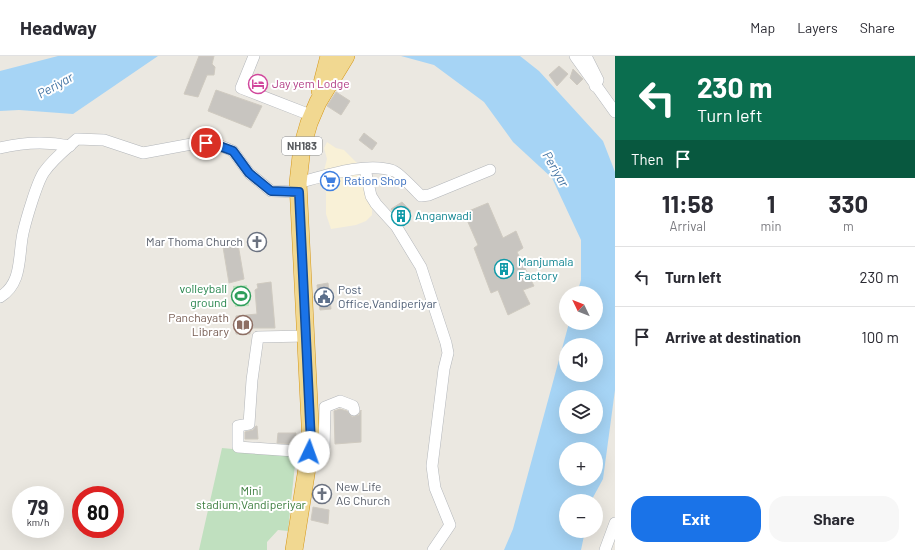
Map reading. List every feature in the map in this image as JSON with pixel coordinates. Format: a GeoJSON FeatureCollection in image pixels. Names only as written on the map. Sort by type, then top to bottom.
{"type":"FeatureCollection","features":[{"type":"Feature","properties":{"kind":"highway","name":"NH183"},"geometry":{"type":"LineString","coordinates":[[294,550],[311,443],[298,187],[302,147],[316,109],[322,82],[337,58]]}},
{"type":"Feature","properties":{"kind":"street"},"geometry":{"type":"LineString","coordinates":[[254,56],[241,88],[316,109]]}},
{"type":"Feature","properties":{"kind":"street"},"geometry":{"type":"LineString","coordinates":[[575,56],[615,112]]}},
{"type":"Feature","properties":{"kind":"street"},"geometry":{"type":"LineString","coordinates":[[586,56],[598,80],[595,86]]}},
{"type":"Feature","properties":{"kind":"street"},"geometry":{"type":"LineString","coordinates":[[0,297],[8,292],[14,281],[20,263],[23,234],[44,173],[77,140],[104,140],[143,153],[197,143],[214,144],[233,151],[249,173],[271,191],[298,187],[338,173],[383,168],[395,171],[421,196],[430,195],[490,170]]}},
{"type":"Feature","properties":{"kind":"street"},"geometry":{"type":"LineString","coordinates":[[0,148],[26,142],[52,142],[70,146]]}},
{"type":"Feature","properties":{"kind":"street"},"geometry":{"type":"LineString","coordinates":[[365,169],[371,196],[376,204],[396,226],[421,267],[448,353],[444,369],[432,466],[435,488],[450,526],[433,550]]}},
{"type":"Feature","properties":{"kind":"street"},"geometry":{"type":"LineString","coordinates":[[304,328],[258,337],[252,380],[249,424],[238,426],[238,447],[320,461],[324,450],[325,407],[340,401],[353,406],[354,410]]}},
{"type":"Feature","properties":{"kind":"street"},"geometry":{"type":"LineString","coordinates":[[605,550],[615,523]]}},
{"type":"Feature","properties":{"kind":"shaded area"},"geometry":{"type":"Polygon","coordinates":[[[327,142],[336,148],[344,150],[359,165],[372,206],[372,215],[366,221],[356,225],[331,229],[326,214],[326,192],[321,182],[327,159],[324,148],[327,142]]]}},
{"type":"Feature","properties":{"kind":"green space","name":"volleyball ground"},"geometry":{"type":"Polygon","coordinates":[[[247,285],[249,306],[235,307],[233,286],[247,285]]]}},
{"type":"Feature","properties":{"kind":"green space","name":"Mini stadium,Vandiperiyar"},"geometry":{"type":"Polygon","coordinates":[[[222,448],[296,455],[288,531],[278,530],[267,542],[267,550],[199,550],[222,448]]]}},
{"type":"Feature","properties":{"kind":"water","name":"Periyar"},"geometry":{"type":"Polygon","coordinates":[[[58,56],[158,56],[73,114],[19,110],[0,111],[0,71],[58,56]]]}},
{"type":"Feature","properties":{"kind":"water","name":"Periyar"},"geometry":{"type":"Polygon","coordinates":[[[401,56],[520,56],[539,71],[603,141],[615,172],[615,390],[603,479],[603,442],[559,442],[559,486],[599,486],[595,494],[559,494],[559,538],[584,538],[581,550],[504,550],[513,529],[559,360],[559,382],[603,382],[603,338],[565,338],[567,330],[603,330],[603,286],[579,286],[581,280],[581,240],[552,178],[513,142],[484,102],[434,65],[401,56]]]}},
{"type":"Feature","properties":{"kind":"building"},"geometry":{"type":"Polygon","coordinates":[[[199,56],[214,56],[212,64],[215,67],[214,75],[207,75],[198,97],[184,94],[199,56]]]}},
{"type":"Feature","properties":{"kind":"building"},"geometry":{"type":"Polygon","coordinates":[[[559,66],[568,74],[557,86],[549,75],[559,66]]]}},
{"type":"Feature","properties":{"kind":"building"},"geometry":{"type":"Polygon","coordinates":[[[573,69],[583,79],[577,85],[570,78],[573,69]]]}},
{"type":"Feature","properties":{"kind":"building"},"geometry":{"type":"Polygon","coordinates":[[[216,90],[262,106],[251,128],[208,111],[216,90]]]}},
{"type":"Feature","properties":{"kind":"building"},"geometry":{"type":"Polygon","coordinates":[[[336,92],[350,101],[341,115],[327,106],[336,92]]]}},
{"type":"Feature","properties":{"kind":"building"},"geometry":{"type":"Polygon","coordinates":[[[364,133],[377,143],[372,150],[359,140],[364,133]]]}},
{"type":"Feature","properties":{"kind":"building","name":"Anganwadi"},"geometry":{"type":"Polygon","coordinates":[[[402,202],[411,211],[400,220],[391,209],[402,202]]]}},
{"type":"Feature","properties":{"kind":"building","name":"Manjumala Factory"},"geometry":{"type":"Polygon","coordinates":[[[488,203],[503,238],[516,231],[523,248],[517,252],[534,286],[523,290],[530,304],[508,315],[498,290],[491,293],[474,248],[478,245],[464,213],[488,203]]]}},
{"type":"Feature","properties":{"kind":"building","name":"Mar Thoma Church"},"geometry":{"type":"Polygon","coordinates":[[[260,233],[262,249],[255,250],[253,235],[260,233]]]}},
{"type":"Feature","properties":{"kind":"building"},"geometry":{"type":"Polygon","coordinates":[[[238,244],[244,279],[229,283],[223,247],[238,244]]]}},
{"type":"Feature","properties":{"kind":"building"},"geometry":{"type":"Polygon","coordinates":[[[271,282],[275,328],[250,328],[250,334],[236,334],[236,316],[257,314],[255,290],[258,288],[257,284],[271,282]]]}},
{"type":"Feature","properties":{"kind":"building","name":"Post Office,Vandiperiyar"},"geometry":{"type":"Polygon","coordinates":[[[328,283],[331,309],[320,310],[317,285],[328,283]]]}},
{"type":"Feature","properties":{"kind":"building"},"geometry":{"type":"Polygon","coordinates":[[[340,409],[347,411],[352,417],[359,415],[361,410],[361,442],[335,444],[334,411],[340,409]]]}},
{"type":"Feature","properties":{"kind":"building"},"geometry":{"type":"Polygon","coordinates":[[[256,426],[258,439],[245,439],[245,432],[253,430],[256,426]]]}},
{"type":"Feature","properties":{"kind":"building"},"geometry":{"type":"Polygon","coordinates":[[[278,433],[296,433],[294,444],[277,443],[278,433]]]}},
{"type":"Feature","properties":{"kind":"building"},"geometry":{"type":"Polygon","coordinates":[[[313,507],[329,510],[328,524],[311,520],[313,507]]]}},
{"type":"Feature","properties":{"kind":"place","name":"Jay yem Lodge"},"geometry":{"type":"Point","coordinates":[258,84]}},
{"type":"Feature","properties":{"kind":"place","name":"Ration Shop"},"geometry":{"type":"Point","coordinates":[330,181]}},
{"type":"Feature","properties":{"kind":"place","name":"Anganwadi"},"geometry":{"type":"Point","coordinates":[401,216]}},
{"type":"Feature","properties":{"kind":"place","name":"Mar Thoma Church"},"geometry":{"type":"Point","coordinates":[257,242]}},
{"type":"Feature","properties":{"kind":"place","name":"Manjumala Factory"},"geometry":{"type":"Point","coordinates":[504,269]}},
{"type":"Feature","properties":{"kind":"place","name":"volleyball ground"},"geometry":{"type":"Point","coordinates":[241,296]}},
{"type":"Feature","properties":{"kind":"place","name":"Post Office,Vandiperiyar"},"geometry":{"type":"Point","coordinates":[324,297]}},
{"type":"Feature","properties":{"kind":"place","name":"Panchayath Library"},"geometry":{"type":"Point","coordinates":[243,325]}},
{"type":"Feature","properties":{"kind":"place","name":"New Life AG Church"},"geometry":{"type":"Point","coordinates":[322,494]}},
{"type":"Feature","properties":{"kind":"route"},"geometry":{"type":"LineString","coordinates":[[206,143],[224,146],[233,151],[249,173],[271,191],[299,192],[311,443],[309,452]]}}]}
